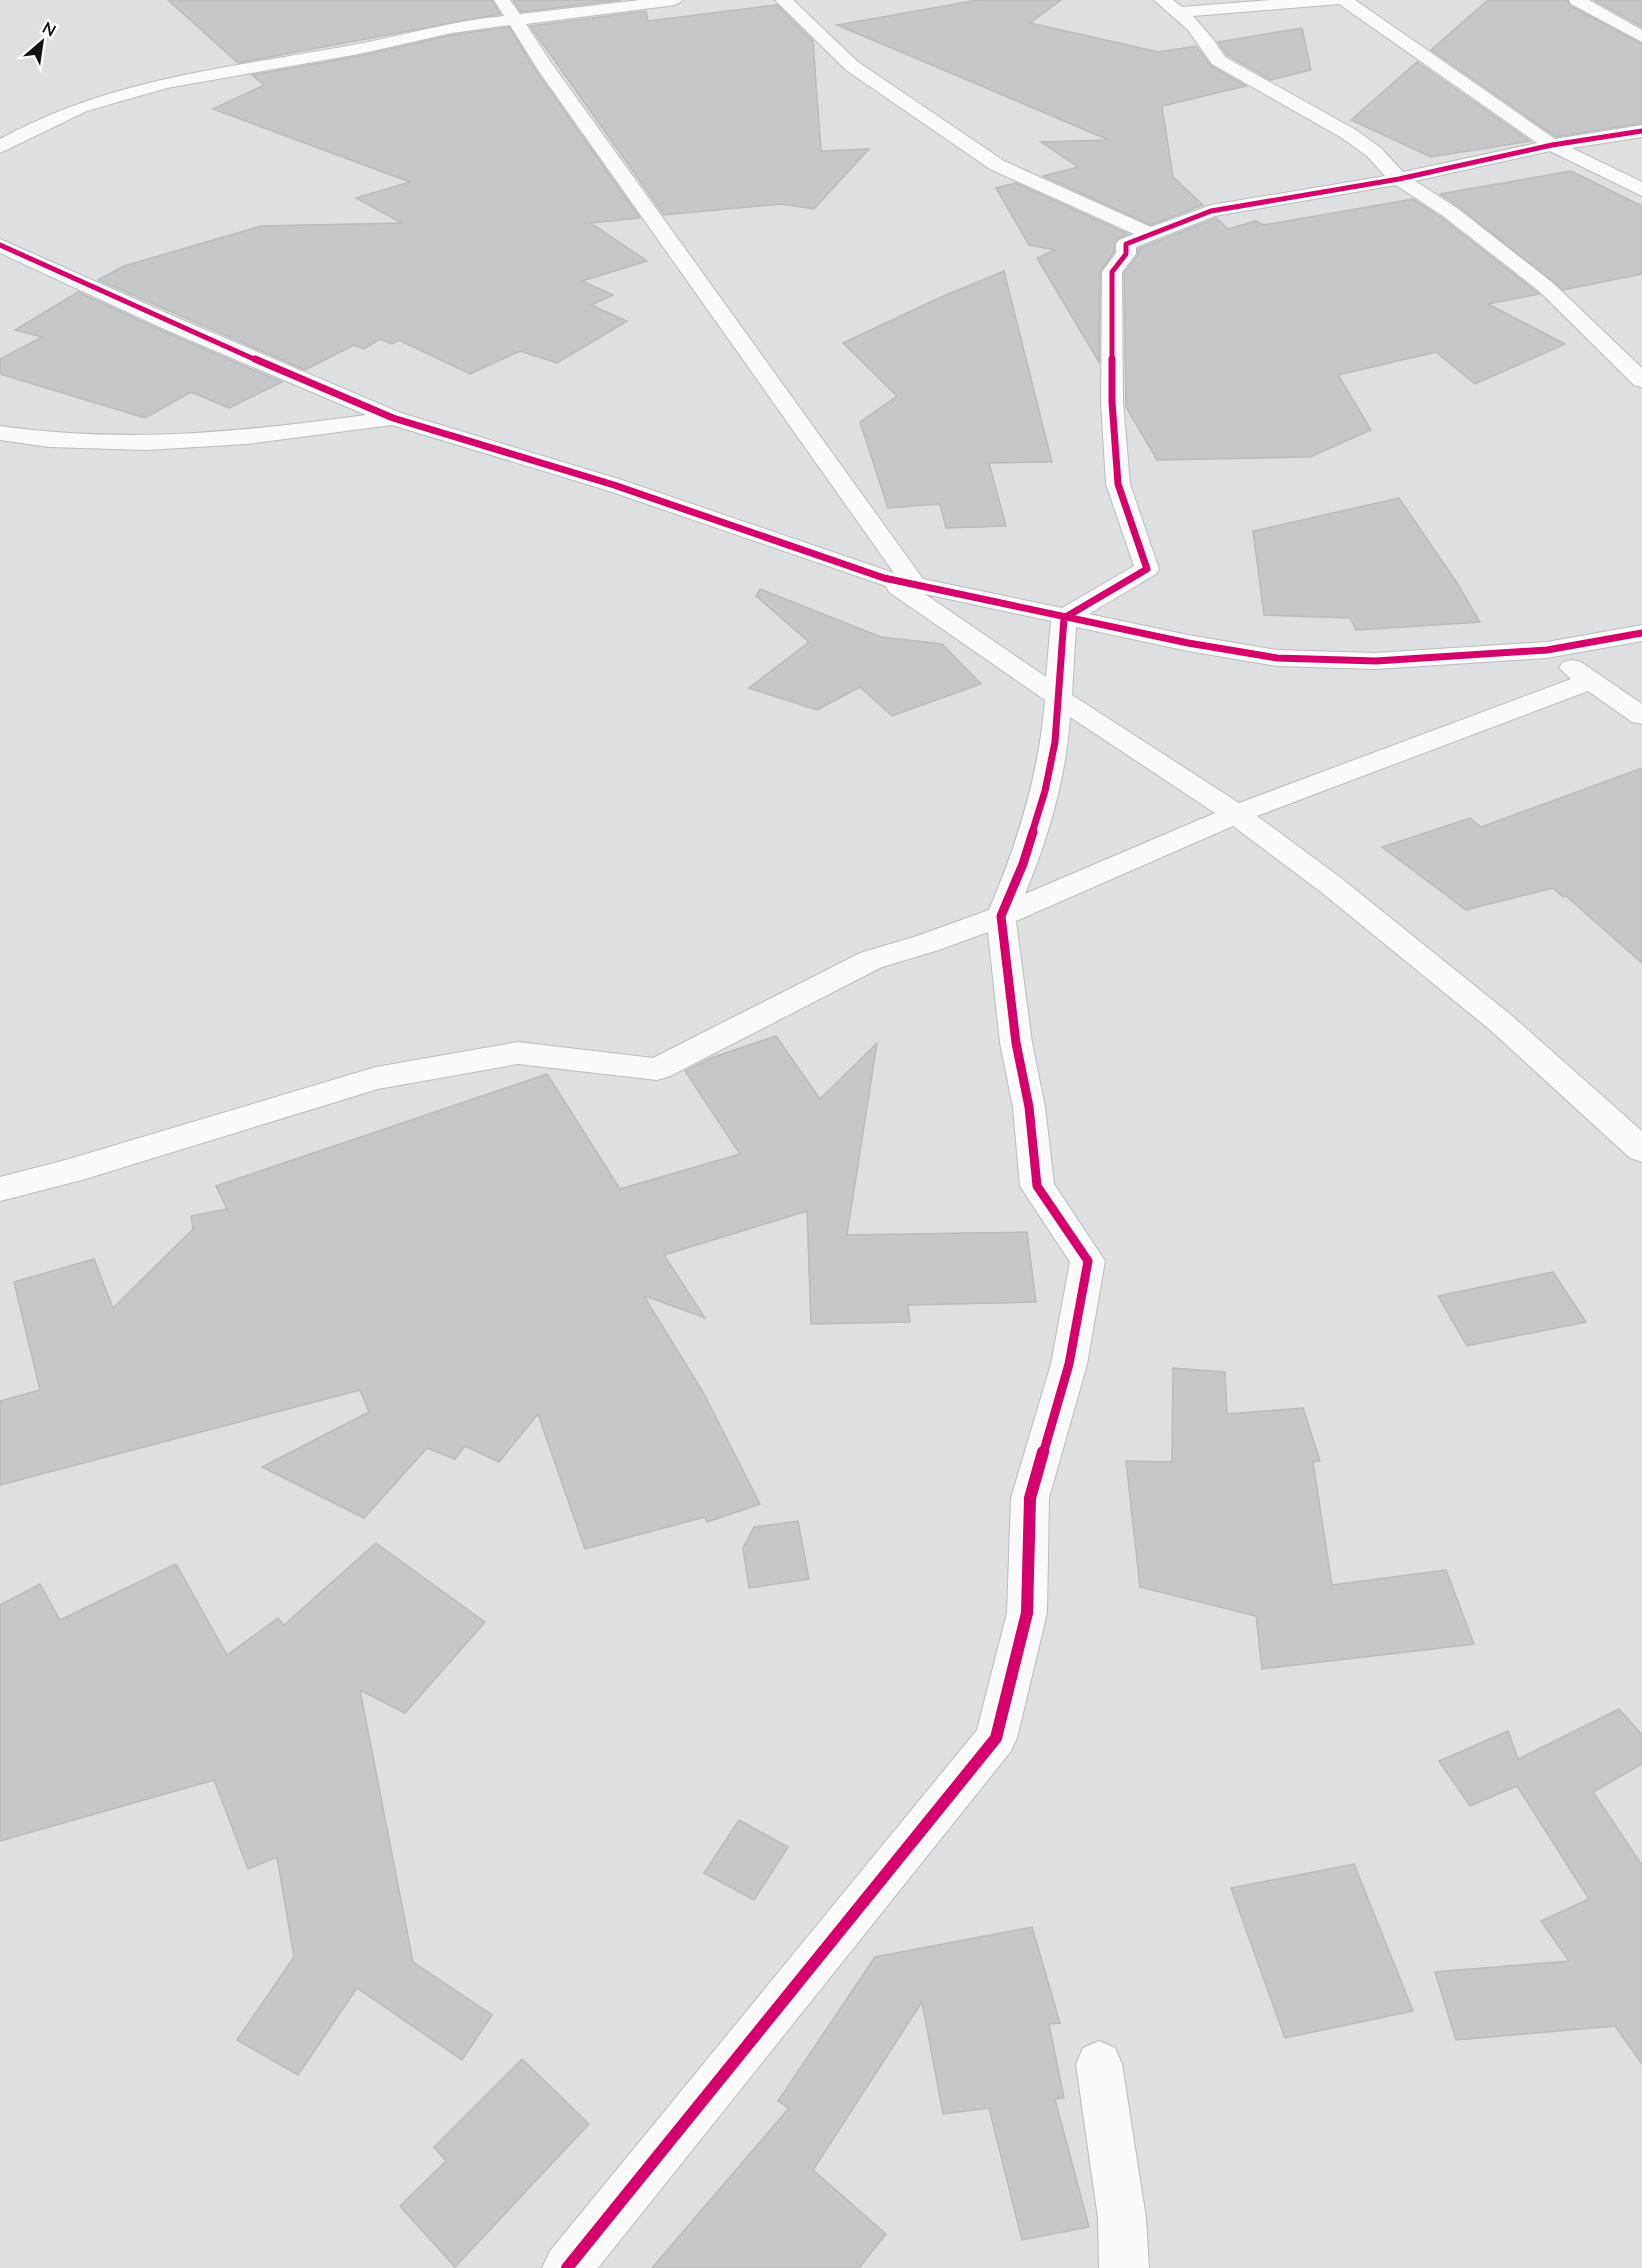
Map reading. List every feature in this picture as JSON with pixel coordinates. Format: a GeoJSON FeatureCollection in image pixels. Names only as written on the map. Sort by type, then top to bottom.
{"type":"FeatureCollection","features":[{"type":"Feature","properties":{"kind":"street"},"geometry":{"type":"LineString","coordinates":[[502,0],[517,20],[544,66],[915,585]]}},
{"type":"Feature","properties":{"kind":"street"},"geometry":{"type":"LineString","coordinates":[[0,147],[51,121],[145,86],[283,60],[345,52],[467,25],[675,0]]}},
{"type":"Feature","properties":{"kind":"street"},"geometry":{"type":"LineString","coordinates":[[783,0],[852,66],[997,165],[1152,235]]}},
{"type":"Feature","properties":{"kind":"street"},"geometry":{"type":"LineString","coordinates":[[1162,0],[1179,12],[1210,44],[1218,60],[1349,134],[1374,152],[1399,179],[1450,212],[1546,286],[1642,380]]}},
{"type":"Feature","properties":{"kind":"street"},"geometry":{"type":"LineString","coordinates":[[1179,12],[1336,0]]}},
{"type":"Feature","properties":{"kind":"street"},"geometry":{"type":"LineString","coordinates":[[1344,0],[1552,145],[1642,190]]}},
{"type":"Feature","properties":{"kind":"street"},"geometry":{"type":"LineString","coordinates":[[1577,0],[1642,37]]}},
{"type":"Feature","properties":{"kind":"street"},"geometry":{"type":"LineString","coordinates":[[1064,618],[1147,569],[1118,484],[1112,402],[1112,272],[1126,254],[1126,244],[1211,211],[1399,179],[1552,145],[1642,131]]}},
{"type":"Feature","properties":{"kind":"street"},"geometry":{"type":"LineString","coordinates":[[0,245],[172,324],[266,362],[393,418],[614,485],[884,578],[1064,618],[1277,658],[1377,661],[1547,650],[1642,633]]}},
{"type":"Feature","properties":{"kind":"street"},"geometry":{"type":"LineString","coordinates":[[0,433],[37,440],[179,444],[393,418]]}},
{"type":"Feature","properties":{"kind":"street"},"geometry":{"type":"LineString","coordinates":[[884,578],[1059,698],[1236,814],[1331,885],[1500,1022],[1642,1150]]}},
{"type":"Feature","properties":{"kind":"street"},"geometry":{"type":"LineString","coordinates":[[567,2268],[996,1738],[1027,1613],[1029,1498],[1069,1364],[1088,1261],[1037,1186],[1029,1107],[1016,1043],[1002,916],[1023,864],[1045,791],[1055,742],[1064,618]]}},
{"type":"Feature","properties":{"kind":"street"},"geometry":{"type":"LineString","coordinates":[[1547,650],[1642,716]]}},
{"type":"Feature","properties":{"kind":"street"},"geometry":{"type":"LineString","coordinates":[[0,1189],[70,1172],[376,1078],[518,1053],[657,1069],[871,960],[928,943],[1002,916],[1236,814],[1591,681]]}},
{"type":"Feature","properties":{"kind":"street"},"geometry":{"type":"LineString","coordinates":[[1099,2064],[1122,2218],[1124,2268]]}},
{"type":"Feature","properties":{"kind":"building"},"geometry":{"type":"Polygon","coordinates":[[[168,0],[492,0],[500,14],[238,63],[168,0]]]}},
{"type":"Feature","properties":{"kind":"building"},"geometry":{"type":"Polygon","coordinates":[[[513,0],[621,0],[521,12],[513,0]]]}},
{"type":"Feature","properties":{"kind":"building"},"geometry":{"type":"Polygon","coordinates":[[[978,0],[1061,0],[1030,23],[1159,52],[1196,46],[1211,66],[1246,86],[1162,106],[1173,177],[1203,205],[1151,225],[1043,176],[1078,167],[1041,142],[1109,140],[837,25],[978,0]]]}},
{"type":"Feature","properties":{"kind":"building"},"geometry":{"type":"Polygon","coordinates":[[[1488,0],[1567,0],[1570,6],[1642,44],[1642,123],[1556,137],[1431,50],[1488,0]]]}},
{"type":"Feature","properties":{"kind":"building"},"geometry":{"type":"Polygon","coordinates":[[[1594,0],[1642,0],[1642,27],[1594,0]]]}},
{"type":"Feature","properties":{"kind":"building"},"geometry":{"type":"Polygon","coordinates":[[[777,5],[813,41],[821,151],[869,149],[814,209],[781,204],[664,215],[530,26],[646,11],[648,21],[777,5]]]}},
{"type":"Feature","properties":{"kind":"building"},"geometry":{"type":"Polygon","coordinates":[[[509,27],[536,71],[640,218],[591,223],[647,261],[582,281],[613,295],[591,305],[627,321],[557,363],[520,351],[470,374],[399,340],[392,344],[380,339],[364,349],[354,345],[305,370],[98,280],[124,266],[261,226],[402,223],[356,198],[410,182],[213,109],[264,85],[252,75],[359,56],[452,35],[509,27]]]}},
{"type":"Feature","properties":{"kind":"building"},"geometry":{"type":"Polygon","coordinates":[[[1302,28],[1311,70],[1271,80],[1227,55],[1218,42],[1302,28]]]}},
{"type":"Feature","properties":{"kind":"building"},"geometry":{"type":"Polygon","coordinates":[[[1417,62],[1530,141],[1431,157],[1351,120],[1417,62]]]}},
{"type":"Feature","properties":{"kind":"building"},"geometry":{"type":"Polygon","coordinates":[[[1571,171],[1642,206],[1642,274],[1563,290],[1440,194],[1571,171]]]}},
{"type":"Feature","properties":{"kind":"building"},"geometry":{"type":"Polygon","coordinates":[[[1016,183],[1128,234],[1118,238],[1114,243],[1114,252],[1100,272],[1099,362],[1037,258],[1055,250],[1029,245],[996,188],[1016,183]]]}},
{"type":"Feature","properties":{"kind":"building"},"geometry":{"type":"Polygon","coordinates":[[[1413,199],[1442,218],[1539,294],[1488,304],[1565,344],[1475,384],[1436,352],[1338,375],[1371,430],[1310,457],[1157,460],[1126,407],[1124,273],[1138,255],[1138,249],[1216,218],[1228,229],[1256,221],[1264,225],[1413,199]]]}},
{"type":"Feature","properties":{"kind":"building"},"geometry":{"type":"Polygon","coordinates":[[[1004,271],[1052,462],[989,463],[1006,526],[946,528],[940,504],[888,508],[860,422],[897,396],[843,343],[939,298],[1004,271]]]}},
{"type":"Feature","properties":{"kind":"building"},"geometry":{"type":"Polygon","coordinates":[[[78,292],[282,382],[229,408],[191,392],[145,418],[0,374],[0,359],[42,337],[15,330],[78,292]]]}},
{"type":"Feature","properties":{"kind":"building"},"geometry":{"type":"Polygon","coordinates":[[[1399,498],[1457,583],[1480,622],[1356,630],[1350,618],[1264,615],[1253,531],[1399,498]]]}},
{"type":"Feature","properties":{"kind":"building"},"geometry":{"type":"Polygon","coordinates":[[[760,589],[881,637],[942,644],[981,684],[892,716],[860,687],[817,710],[749,688],[809,642],[756,596],[760,589]]]}},
{"type":"Feature","properties":{"kind":"building"},"geometry":{"type":"Polygon","coordinates":[[[1642,768],[1642,963],[1566,896],[1563,897],[1553,888],[1466,910],[1382,847],[1470,818],[1481,827],[1642,768]]]}},
{"type":"Feature","properties":{"kind":"building"},"geometry":{"type":"Polygon","coordinates":[[[776,1036],[820,1099],[877,1043],[847,1235],[1027,1232],[1036,1302],[908,1305],[910,1322],[811,1324],[807,1211],[664,1255],[705,1318],[648,1297],[645,1298],[703,1392],[760,1504],[707,1522],[705,1517],[585,1549],[538,1414],[499,1462],[465,1446],[455,1459],[427,1448],[364,1518],[262,1467],[369,1412],[360,1390],[0,1485],[0,1401],[40,1390],[14,1282],[94,1259],[113,1308],[193,1229],[191,1216],[227,1209],[216,1186],[547,1074],[620,1189],[740,1154],[685,1071],[711,1058],[776,1036]]]}},
{"type":"Feature","properties":{"kind":"building"},"geometry":{"type":"Polygon","coordinates":[[[1553,1272],[1586,1322],[1467,1346],[1438,1296],[1553,1272]]]}},
{"type":"Feature","properties":{"kind":"building"},"geometry":{"type":"Polygon","coordinates":[[[1173,1368],[1225,1372],[1227,1414],[1303,1408],[1320,1461],[1313,1462],[1332,1585],[1446,1570],[1474,1644],[1262,1669],[1256,1616],[1140,1587],[1126,1461],[1172,1462],[1173,1368]]]}},
{"type":"Feature","properties":{"kind":"building"},"geometry":{"type":"Polygon","coordinates":[[[798,1521],[809,1579],[749,1588],[743,1548],[754,1527],[798,1521]]]}},
{"type":"Feature","properties":{"kind":"building"},"geometry":{"type":"Polygon","coordinates":[[[376,1543],[485,1622],[405,1713],[360,1690],[413,1962],[492,2015],[462,2060],[357,1988],[298,2075],[237,2040],[294,1957],[277,1857],[248,1869],[214,1780],[0,1841],[0,1605],[40,1584],[60,1620],[176,1564],[227,1655],[278,1618],[284,1625],[376,1543]]]}},
{"type":"Feature","properties":{"kind":"building"},"geometry":{"type":"Polygon","coordinates":[[[1619,1709],[1642,1735],[1642,1764],[1593,1792],[1642,1865],[1642,2064],[1615,2026],[1456,2040],[1435,1972],[1569,1961],[1541,1921],[1589,1899],[1517,1786],[1470,1806],[1439,1761],[1508,1731],[1518,1759],[1619,1709]]]}},
{"type":"Feature","properties":{"kind":"building"},"geometry":{"type":"Polygon","coordinates":[[[739,1820],[788,1847],[754,1900],[704,1873],[739,1820]]]}},
{"type":"Feature","properties":{"kind":"building"},"geometry":{"type":"Polygon","coordinates":[[[1354,1864],[1413,2011],[1285,2038],[1231,1888],[1354,1864]]]}},
{"type":"Feature","properties":{"kind":"building"},"geometry":{"type":"Polygon","coordinates":[[[1032,1927],[1060,2023],[1049,2024],[1064,2098],[1055,2099],[1089,2227],[1022,2240],[989,2108],[943,2114],[922,2002],[813,2170],[886,2234],[859,2268],[652,2268],[789,2108],[778,2101],[875,1957],[1032,1927]]]}},
{"type":"Feature","properties":{"kind":"building"},"geometry":{"type":"Polygon","coordinates":[[[522,2059],[589,2124],[455,2267],[400,2206],[446,2161],[434,2147],[522,2059]]]}},
{"type":"Feature","properties":{"kind":"cycle path"},"geometry":{"type":"LineString","coordinates":[[567,2268],[996,1738],[1027,1613],[1030,1498],[1069,1364],[1088,1261],[1037,1186],[1029,1107],[1016,1043],[1001,916],[1023,864],[1045,791],[1055,742],[1064,618],[1147,569],[1118,484],[1112,402],[1112,272],[1126,254],[1126,244],[1211,211],[1399,179],[1552,145],[1642,131]]}},
{"type":"Feature","properties":{"kind":"cycle path"},"geometry":{"type":"LineString","coordinates":[[0,245],[172,324],[393,418],[614,485],[884,578],[1188,643],[1277,658],[1376,661],[1547,650],[1642,633]]}}]}
